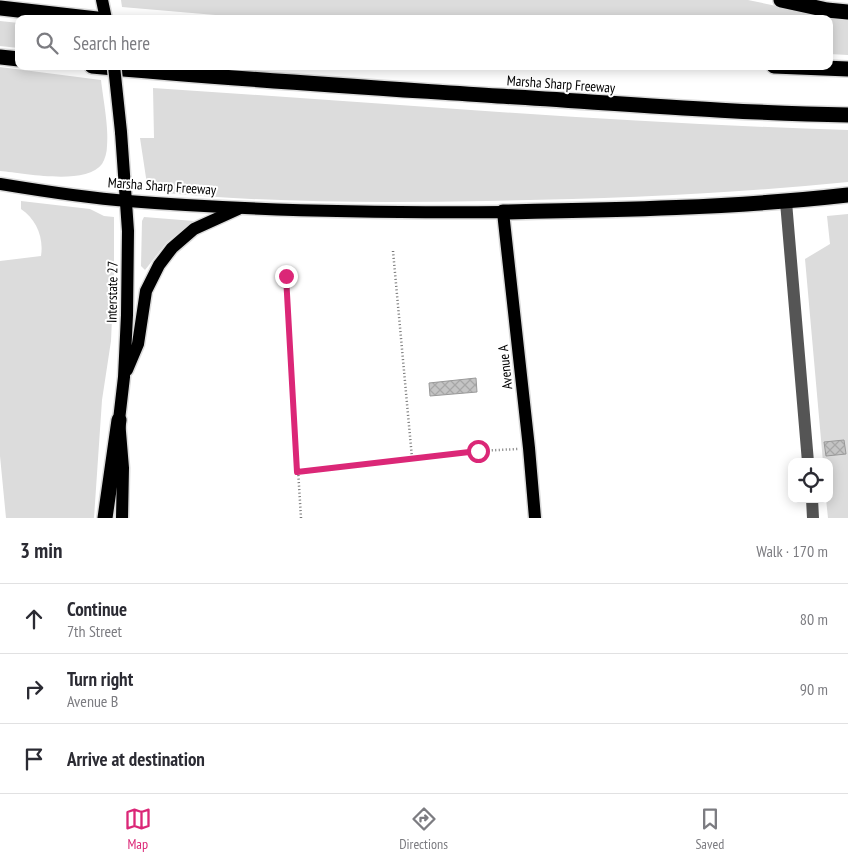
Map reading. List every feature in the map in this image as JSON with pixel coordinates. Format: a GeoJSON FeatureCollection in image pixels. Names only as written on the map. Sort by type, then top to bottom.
{"type":"FeatureCollection","features":[{"type":"Feature","properties":{"kind":"highway"},"geometry":{"type":"LineString","coordinates":[[781,0],[827,10],[848,12]]}},
{"type":"Feature","properties":{"kind":"highway"},"geometry":{"type":"LineString","coordinates":[[0,8],[61,15]]}},
{"type":"Feature","properties":{"kind":"highway"},"geometry":{"type":"LineString","coordinates":[[0,57],[15,59]]}},
{"type":"Feature","properties":{"kind":"highway"},"geometry":{"type":"LineString","coordinates":[[833,68],[848,69]]}},
{"type":"Feature","properties":{"kind":"highway","name":"Marsha Sharp Freeway"},"geometry":{"type":"LineString","coordinates":[[133,70],[195,76],[782,114],[848,115]]}},
{"type":"Feature","properties":{"kind":"highway"},"geometry":{"type":"LineString","coordinates":[[503,212],[634,210],[786,202],[848,195]]}},
{"type":"Feature","properties":{"kind":"highway"},"geometry":{"type":"LineString","coordinates":[[105,518],[119,420]]}},
{"type":"Feature","properties":{"kind":"main road"},"geometry":{"type":"LineString","coordinates":[[102,0],[105,15]]}},
{"type":"Feature","properties":{"kind":"main road","name":"Interstate 27"},"geometry":{"type":"LineString","coordinates":[[114,70],[128,231],[127,315],[124,377],[119,420],[123,468],[122,518]]}},
{"type":"Feature","properties":{"kind":"main road","name":"Marsha Sharp Freeway"},"geometry":{"type":"LineString","coordinates":[[0,184],[126,201],[240,208],[390,213],[503,212]]}},
{"type":"Feature","properties":{"kind":"main road"},"geometry":{"type":"LineString","coordinates":[[124,377],[138,344],[146,291],[158,265],[172,248],[194,229],[240,208]]}},
{"type":"Feature","properties":{"kind":"main road","name":"Avenue A"},"geometry":{"type":"LineString","coordinates":[[503,212],[535,518]]}},
{"type":"Feature","properties":{"kind":"lane"},"geometry":{"type":"LineString","coordinates":[[786,202],[808,458]]}},
{"type":"Feature","properties":{"kind":"lane"},"geometry":{"type":"LineString","coordinates":[[812,503],[813,518]]}},
{"type":"Feature","properties":{"kind":"path"},"geometry":{"type":"LineString","coordinates":[[393,251],[412,458]]}},
{"type":"Feature","properties":{"kind":"path"},"geometry":{"type":"LineString","coordinates":[[286,276],[301,518]]}},
{"type":"Feature","properties":{"kind":"path"},"geometry":{"type":"LineString","coordinates":[[297,472],[478,451],[529,448]]}},
{"type":"Feature","properties":{"kind":"shaded area"},"geometry":{"type":"Polygon","coordinates":[[[121,0],[748,0],[819,15],[215,15],[122,7],[121,0]]]}},
{"type":"Feature","properties":{"kind":"shaded area"},"geometry":{"type":"Polygon","coordinates":[[[833,18],[848,21],[848,55],[833,54],[833,18]]]}},
{"type":"Feature","properties":{"kind":"shaded area"},"geometry":{"type":"Polygon","coordinates":[[[0,21],[15,23],[15,48],[0,46],[0,21]]]}},
{"type":"Feature","properties":{"kind":"shaded area"},"geometry":{"type":"Polygon","coordinates":[[[0,67],[101,80],[107,122],[106,153],[102,164],[94,171],[83,175],[69,176],[54,177],[0,171],[0,67]]]}},
{"type":"Feature","properties":{"kind":"shaded area"},"geometry":{"type":"Polygon","coordinates":[[[153,88],[587,118],[848,130],[848,182],[668,195],[445,202],[275,200],[148,191],[140,138],[154,138],[153,88]]]}},
{"type":"Feature","properties":{"kind":"shaded area"},"geometry":{"type":"Polygon","coordinates":[[[21,201],[90,209],[104,216],[114,217],[111,341],[102,400],[94,518],[6,518],[0,456],[0,261],[41,256],[42,249],[38,229],[31,218],[21,209],[21,201]]]}},
{"type":"Feature","properties":{"kind":"shaded area"},"geometry":{"type":"Polygon","coordinates":[[[848,214],[848,518],[828,518],[826,503],[833,503],[833,458],[823,458],[805,259],[830,244],[827,216],[848,214]]]}},
{"type":"Feature","properties":{"kind":"shaded area"},"geometry":{"type":"Polygon","coordinates":[[[144,217],[194,221],[167,242],[145,270],[141,266],[142,221],[144,217]]]}},
{"type":"Feature","properties":{"kind":"building"},"geometry":{"type":"Polygon","coordinates":[[[476,378],[477,392],[430,396],[429,383],[476,378]]]}},
{"type":"Feature","properties":{"kind":"building"},"geometry":{"type":"Polygon","coordinates":[[[844,440],[846,454],[826,456],[824,442],[844,440]]]}},
{"type":"Feature","properties":{"kind":"route"},"geometry":{"type":"LineString","coordinates":[[286,276],[297,472],[478,451]]}}]}
